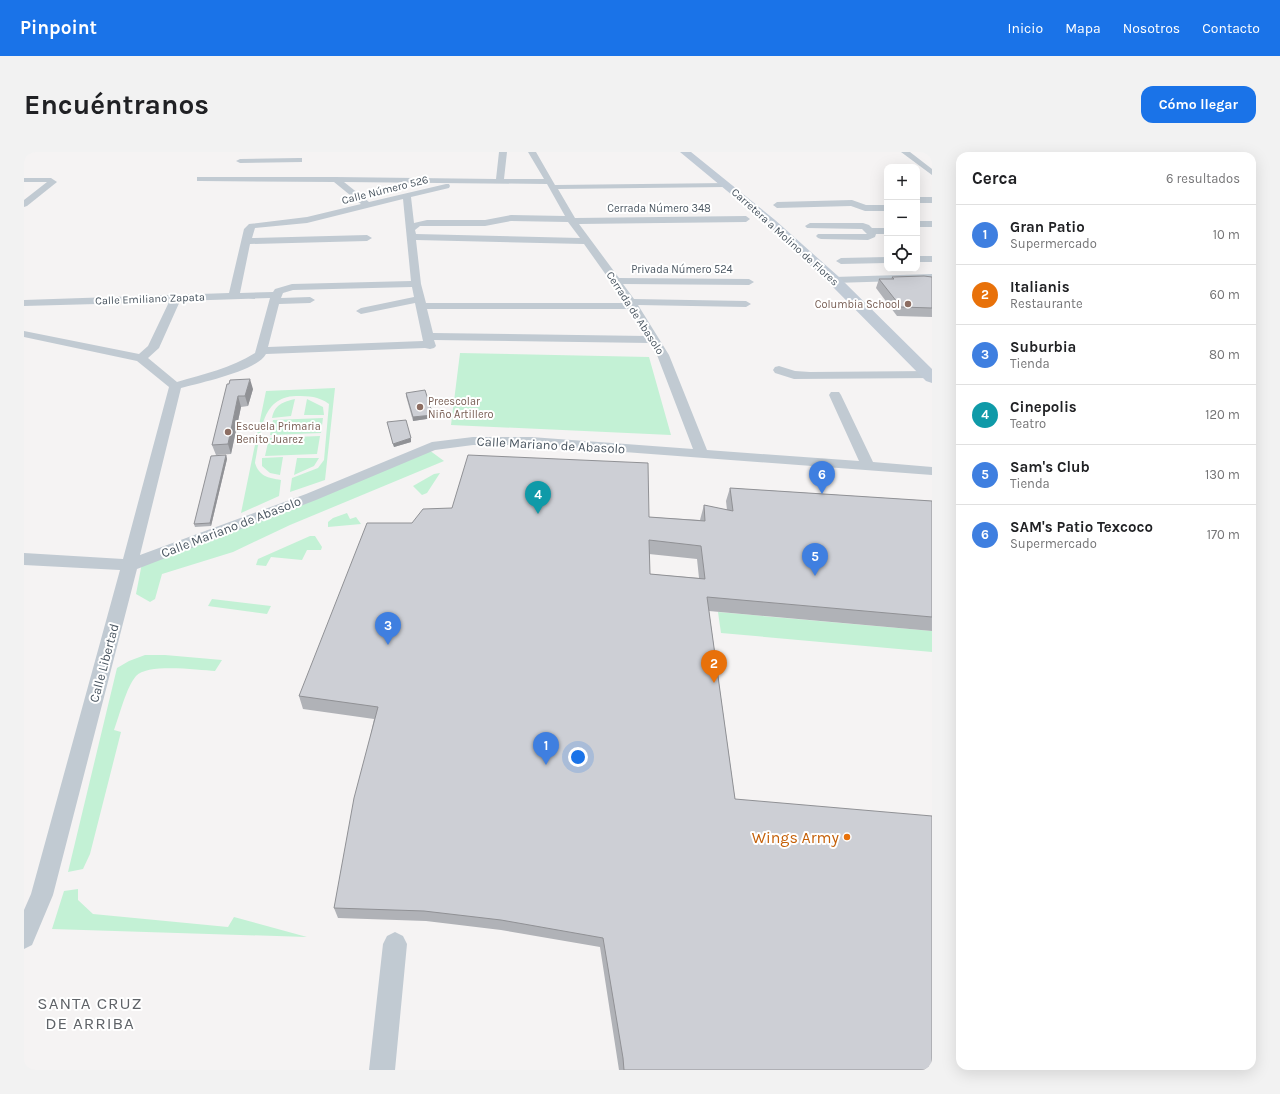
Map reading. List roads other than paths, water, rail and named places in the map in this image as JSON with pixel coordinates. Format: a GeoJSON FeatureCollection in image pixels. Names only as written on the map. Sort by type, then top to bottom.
{"type":"FeatureCollection","features":[{"type":"Feature","properties":{"kind":"main road","name":"Carretera a Molino de Flores"},"geometry":{"type":"LineString","coordinates":[[685,152],[771,222],[834,280],[931,376]]}},
{"type":"Feature","properties":{"kind":"street"},"geometry":{"type":"LineString","coordinates":[[500,181],[503,152]]}},
{"type":"Feature","properties":{"kind":"street","name":"Cerrada de Abasolo"},"geometry":{"type":"LineString","coordinates":[[532,152],[572,220],[632,304],[669,366],[702,453]]}},
{"type":"Feature","properties":{"kind":"street"},"geometry":{"type":"LineString","coordinates":[[905,152],[932,174]]}},
{"type":"Feature","properties":{"kind":"street"},"geometry":{"type":"LineString","coordinates":[[263,179],[237,159],[299,160]]}},
{"type":"Feature","properties":{"kind":"street"},"geometry":{"type":"LineString","coordinates":[[200,179],[500,181],[551,185],[725,185]]}},
{"type":"Feature","properties":{"kind":"street"},"geometry":{"type":"LineString","coordinates":[[24,180],[51,180],[53,182],[24,204]]}},
{"type":"Feature","properties":{"kind":"street"},"geometry":{"type":"LineString","coordinates":[[335,180],[367,205]]}},
{"type":"Feature","properties":{"kind":"street","name":"Calle Número 526"},"geometry":{"type":"LineString","coordinates":[[247,242],[249,229],[252,226],[308,220],[468,181]]}},
{"type":"Feature","properties":{"kind":"street"},"geometry":{"type":"LineString","coordinates":[[407,196],[416,284],[429,343]]}},
{"type":"Feature","properties":{"kind":"street"},"geometry":{"type":"LineString","coordinates":[[920,200],[932,200]]}},
{"type":"Feature","properties":{"kind":"street"},"geometry":{"type":"LineString","coordinates":[[777,204],[846,203],[855,204],[865,208],[884,208]]}},
{"type":"Feature","properties":{"kind":"street","name":"Cerrada Número 348"},"geometry":{"type":"LineString","coordinates":[[411,233],[418,224],[485,223],[511,218],[572,220],[746,219]]}},
{"type":"Feature","properties":{"kind":"street"},"geometry":{"type":"LineString","coordinates":[[920,224],[932,224]]}},
{"type":"Feature","properties":{"kind":"street"},"geometry":{"type":"LineString","coordinates":[[810,226],[863,226],[872,235],[820,236]]}},
{"type":"Feature","properties":{"kind":"street"},"geometry":{"type":"LineString","coordinates":[[868,231],[884,231]]}},
{"type":"Feature","properties":{"kind":"street"},"geometry":{"type":"LineString","coordinates":[[411,233],[587,241]]}},
{"type":"Feature","properties":{"kind":"street"},"geometry":{"type":"LineString","coordinates":[[234,296],[247,242],[367,238]]}},
{"type":"Feature","properties":{"kind":"street"},"geometry":{"type":"LineString","coordinates":[[920,259],[932,259]]}},
{"type":"Feature","properties":{"kind":"street"},"geometry":{"type":"LineString","coordinates":[[841,260],[884,260]]}},
{"type":"Feature","properties":{"kind":"street"},"geometry":{"type":"LineString","coordinates":[[834,280],[932,277]]}},
{"type":"Feature","properties":{"kind":"street","name":"Privada Número 524"},"geometry":{"type":"LineString","coordinates":[[616,281],[749,282]]}},
{"type":"Feature","properties":{"kind":"street"},"geometry":{"type":"LineString","coordinates":[[24,334],[141,358],[175,386],[245,364],[260,355],[275,298],[279,291],[292,287],[416,284]]}},
{"type":"Feature","properties":{"kind":"street","name":"Calle Emiliano Zapata"},"geometry":{"type":"LineString","coordinates":[[24,303],[234,296],[310,300]]}},
{"type":"Feature","properties":{"kind":"street"},"geometry":{"type":"LineString","coordinates":[[141,358],[153,348],[176,298]]}},
{"type":"Feature","properties":{"kind":"street"},"geometry":{"type":"LineString","coordinates":[[361,311],[420,302],[746,304]]}},
{"type":"Feature","properties":{"kind":"street"},"geometry":{"type":"LineString","coordinates":[[261,351],[429,343],[653,340]]}},
{"type":"Feature","properties":{"kind":"street"},"geometry":{"type":"LineString","coordinates":[[779,370],[794,375],[810,376],[931,376]]}},
{"type":"Feature","properties":{"kind":"street","name":"Calle Libertad"},"geometry":{"type":"LineString","coordinates":[[24,937],[42,895],[130,565],[175,386]]}},
{"type":"Feature","properties":{"kind":"street"},"geometry":{"type":"LineString","coordinates":[[835,395],[868,466]]}},
{"type":"Feature","properties":{"kind":"street","name":"Calle Mariano de Abasolo"},"geometry":{"type":"LineString","coordinates":[[24,559],[130,565],[311,497],[432,446],[473,440],[524,441],[702,453],[932,471]]}},
{"type":"Feature","properties":{"kind":"street"},"geometry":{"type":"LineString","coordinates":[[382,1070],[395,944]]}},
{"type":"Feature","properties":{"kind":"place","name":"Columbia School"},"geometry":{"type":"Point","coordinates":[908,304]}},
{"type":"Feature","properties":{"kind":"place","name":"Preescolar Niño Artillero"},"geometry":{"type":"Point","coordinates":[420,407]}},
{"type":"Feature","properties":{"kind":"place","name":"Escuela Primaria Benito Juarez"},"geometry":{"type":"Point","coordinates":[228,432]}},
{"type":"Feature","properties":{"kind":"place","name":"SAM's Patio Texcoco"},"geometry":{"type":"Point","coordinates":[822,494]}},
{"type":"Feature","properties":{"kind":"place","name":"Cinepolis"},"geometry":{"type":"Point","coordinates":[538,514]}},
{"type":"Feature","properties":{"kind":"place","name":"Sam's Club"},"geometry":{"type":"Point","coordinates":[815,576]}},
{"type":"Feature","properties":{"kind":"place","name":"Suburbia"},"geometry":{"type":"Point","coordinates":[388,645]}},
{"type":"Feature","properties":{"kind":"place","name":"Italianis"},"geometry":{"type":"Point","coordinates":[714,683]}},
{"type":"Feature","properties":{"kind":"place","name":"Gran Patio"},"geometry":{"type":"Point","coordinates":[546,765]}},
{"type":"Feature","properties":{"kind":"place","name":"Wings Army"},"geometry":{"type":"Point","coordinates":[847,837]}},
{"type":"Feature","properties":{"kind":"district","name":"SANTA CRUZ DE ARRIBA"},"geometry":{"type":"Point","coordinates":[90,1013]}}]}
